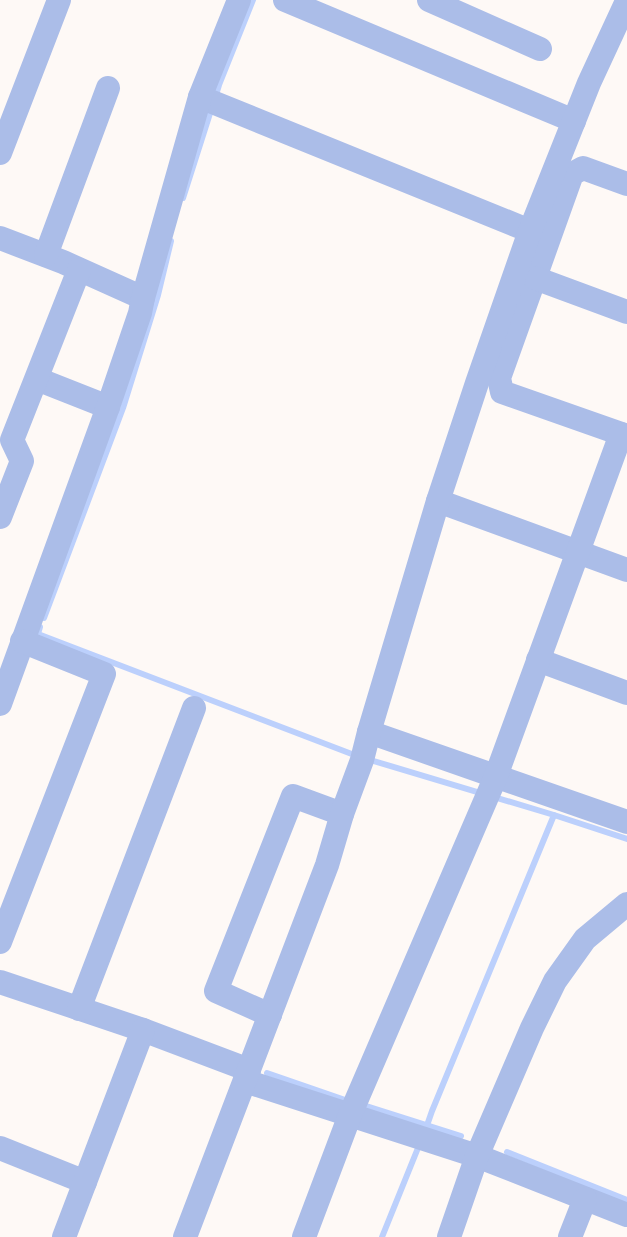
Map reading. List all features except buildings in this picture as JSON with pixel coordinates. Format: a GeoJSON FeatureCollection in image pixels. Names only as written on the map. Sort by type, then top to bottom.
{"type":"FeatureCollection","features":[{"type":"Feature","properties":{"kind":"street"},"geometry":{"type":"LineString","coordinates":[[0,153],[59,0]]}},
{"type":"Feature","properties":{"kind":"street"},"geometry":{"type":"LineString","coordinates":[[0,704],[13,651],[108,407],[140,313],[143,298],[210,101],[239,0]]}},
{"type":"Feature","properties":{"kind":"street"},"geometry":{"type":"LineString","coordinates":[[285,0],[574,121]]}},
{"type":"Feature","properties":{"kind":"street"},"geometry":{"type":"LineString","coordinates":[[428,0],[540,49]]}},
{"type":"Feature","properties":{"kind":"street"},"geometry":{"type":"LineString","coordinates":[[185,1237],[327,865],[365,748],[438,501],[530,231],[589,84],[627,1]]}},
{"type":"Feature","properties":{"kind":"street"},"geometry":{"type":"LineString","coordinates":[[589,84],[615,55],[627,38]]}},
{"type":"Feature","properties":{"kind":"street"},"geometry":{"type":"LineString","coordinates":[[46,255],[108,88]]}},
{"type":"Feature","properties":{"kind":"street"},"geometry":{"type":"LineString","coordinates":[[210,101],[530,231]]}},
{"type":"Feature","properties":{"kind":"street"},"geometry":{"type":"LineString","coordinates":[[304,1237],[354,1107],[490,789],[578,552],[624,435],[502,392],[499,378],[572,174],[583,168],[627,184]]}},
{"type":"Feature","properties":{"kind":"street"},"geometry":{"type":"LineString","coordinates":[[0,238],[46,255],[143,298]]}},
{"type":"Feature","properties":{"kind":"street"},"geometry":{"type":"LineString","coordinates":[[0,517],[22,461],[12,440],[79,270]]}},
{"type":"Feature","properties":{"kind":"street"},"geometry":{"type":"LineString","coordinates":[[535,278],[627,312]]}},
{"type":"Feature","properties":{"kind":"street"},"geometry":{"type":"LineString","coordinates":[[37,379],[108,407]]}},
{"type":"Feature","properties":{"kind":"street"},"geometry":{"type":"LineString","coordinates":[[438,501],[627,570]]}},
{"type":"Feature","properties":{"kind":"street"},"geometry":{"type":"LineString","coordinates":[[0,942],[104,674],[13,651]]}},
{"type":"Feature","properties":{"kind":"street"},"geometry":{"type":"LineString","coordinates":[[538,660],[627,693]]}},
{"type":"Feature","properties":{"kind":"street"},"geometry":{"type":"LineString","coordinates":[[79,1009],[194,708]]}},
{"type":"Feature","properties":{"kind":"street"},"geometry":{"type":"LineString","coordinates":[[365,748],[490,789],[627,822]]}},
{"type":"Feature","properties":{"kind":"street"},"geometry":{"type":"LineString","coordinates":[[270,1014],[216,991],[293,796],[342,814]]}},
{"type":"Feature","properties":{"kind":"street"},"geometry":{"type":"LineString","coordinates":[[449,1237],[477,1156],[532,1028],[555,981],[585,939],[627,904]]}},
{"type":"Feature","properties":{"kind":"street"},"geometry":{"type":"LineString","coordinates":[[1,985],[143,1030],[247,1075],[354,1107],[422,1138],[477,1156],[627,1215]]}},
{"type":"Feature","properties":{"kind":"street"},"geometry":{"type":"LineString","coordinates":[[64,1237],[143,1030]]}},
{"type":"Feature","properties":{"kind":"street"},"geometry":{"type":"LineString","coordinates":[[0,1148],[85,1182]]}},
{"type":"Feature","properties":{"kind":"street"},"geometry":{"type":"LineString","coordinates":[[570,1237],[585,1199]]}},
{"type":"Feature","properties":{"kind":"waterway"},"geometry":{"type":"LineString","coordinates":[[215,98],[253,0]]}},
{"type":"Feature","properties":{"kind":"waterway"},"geometry":{"type":"LineString","coordinates":[[183,198],[212,107]]}},
{"type":"Feature","properties":{"kind":"waterway"},"geometry":{"type":"LineString","coordinates":[[44,618],[123,408],[158,295],[171,241]]}},
{"type":"Feature","properties":{"kind":"waterway"},"geometry":{"type":"LineString","coordinates":[[40,627],[38,634],[357,756]]}},
{"type":"Feature","properties":{"kind":"waterway"},"geometry":{"type":"LineString","coordinates":[[367,759],[554,815],[424,1134]]}},
{"type":"Feature","properties":{"kind":"waterway"},"geometry":{"type":"LineString","coordinates":[[554,815],[627,839]]}},
{"type":"Feature","properties":{"kind":"waterway"},"geometry":{"type":"LineString","coordinates":[[267,1073],[351,1102]]}},
{"type":"Feature","properties":{"kind":"waterway"},"geometry":{"type":"LineString","coordinates":[[360,1104],[461,1136]]}},
{"type":"Feature","properties":{"kind":"waterway"},"geometry":{"type":"LineString","coordinates":[[382,1237],[420,1143]]}},
{"type":"Feature","properties":{"kind":"waterway"},"geometry":{"type":"LineString","coordinates":[[507,1152],[627,1200]]}}]}
